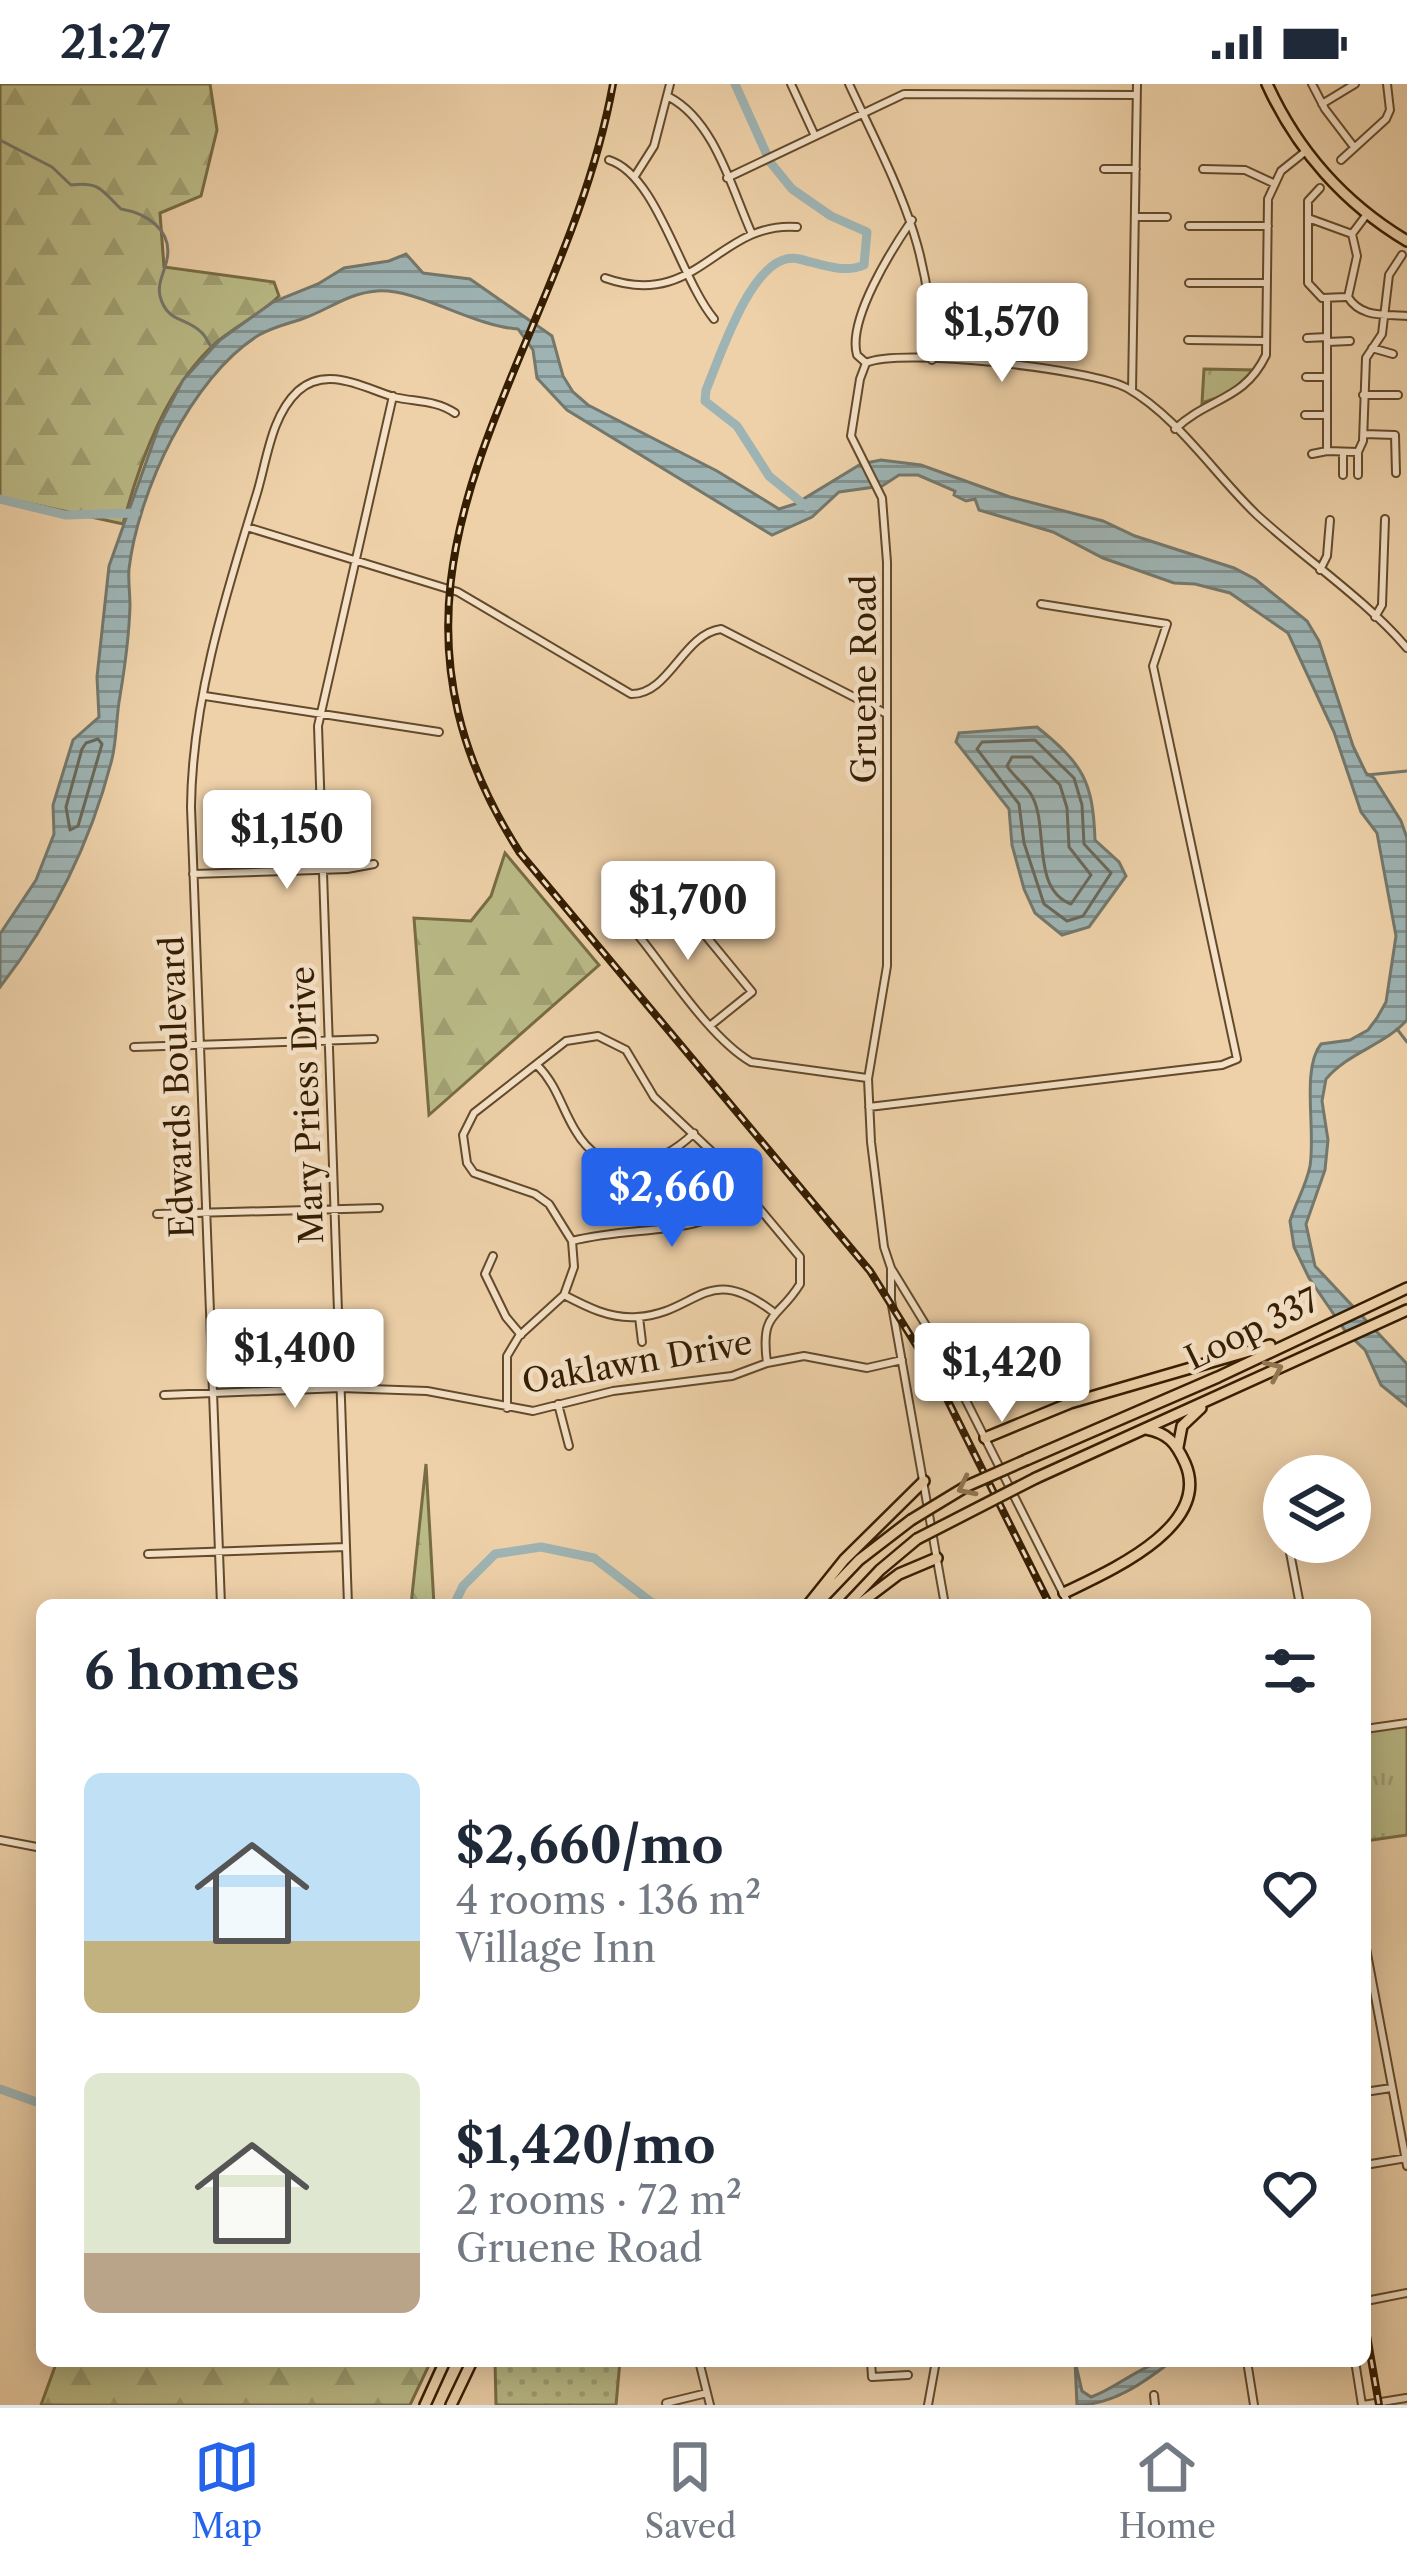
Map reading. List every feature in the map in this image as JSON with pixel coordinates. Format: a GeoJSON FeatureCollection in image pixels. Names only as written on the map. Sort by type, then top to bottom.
{"type":"FeatureCollection","features":[{"type":"Feature","properties":{"kind":"main road"},"geometry":{"type":"LineString","coordinates":[[1267,84],[1306,152],[1367,214],[1407,241]]}},
{"type":"Feature","properties":{"kind":"main road","name":"Loop 337"},"geometry":{"type":"LineString","coordinates":[[818,1599],[859,1559],[952,1494],[1405,1289]]}},
{"type":"Feature","properties":{"kind":"main road","name":"Loop 337"},"geometry":{"type":"LineString","coordinates":[[853,1599],[917,1539],[1036,1478],[1407,1310]]}},
{"type":"Feature","properties":{"kind":"main road"},"geometry":{"type":"LineString","coordinates":[[985,1438],[1070,1403],[1293,1338]]}},
{"type":"Feature","properties":{"kind":"main road"},"geometry":{"type":"LineString","coordinates":[[1178,1448],[1182,1426],[1211,1399]]}},
{"type":"Feature","properties":{"kind":"main road"},"geometry":{"type":"LineString","coordinates":[[1064,1593],[1132,1559],[1166,1529],[1191,1491],[1189,1471],[1178,1448],[1162,1432],[1146,1429]]}},
{"type":"Feature","properties":{"kind":"main road"},"geometry":{"type":"LineString","coordinates":[[816,1599],[844,1560],[924,1481]]}},
{"type":"Feature","properties":{"kind":"main road"},"geometry":{"type":"LineString","coordinates":[[866,1599],[899,1574],[937,1558]]}},
{"type":"Feature","properties":{"kind":"main road"},"geometry":{"type":"LineString","coordinates":[[425,2405],[443,2367]]}},
{"type":"Feature","properties":{"kind":"main road"},"geometry":{"type":"LineString","coordinates":[[451,2405],[469,2367]]}},
{"type":"Feature","properties":{"kind":"street"},"geometry":{"type":"LineString","coordinates":[[635,176],[650,155],[670,84]]}},
{"type":"Feature","properties":{"kind":"street"},"geometry":{"type":"LineString","coordinates":[[791,84],[815,136]]}},
{"type":"Feature","properties":{"kind":"street"},"geometry":{"type":"LineString","coordinates":[[849,84],[912,220],[928,282],[932,360]]}},
{"type":"Feature","properties":{"kind":"street"},"geometry":{"type":"LineString","coordinates":[[1132,392],[1137,84]]}},
{"type":"Feature","properties":{"kind":"street"},"geometry":{"type":"LineString","coordinates":[[1312,84],[1354,147]]}},
{"type":"Feature","properties":{"kind":"street"},"geometry":{"type":"LineString","coordinates":[[1322,104],[1355,84]]}},
{"type":"Feature","properties":{"kind":"street"},"geometry":{"type":"LineString","coordinates":[[1341,160],[1386,119],[1390,110],[1387,84]]}},
{"type":"Feature","properties":{"kind":"street"},"geometry":{"type":"LineString","coordinates":[[727,178],[904,94],[1136,95]]}},
{"type":"Feature","properties":{"kind":"street"},"geometry":{"type":"LineString","coordinates":[[669,97],[698,119],[752,234]]}},
{"type":"Feature","properties":{"kind":"street"},"geometry":{"type":"LineString","coordinates":[[1175,429],[1192,413],[1239,392],[1251,382],[1266,355],[1273,183],[1306,152]]}},
{"type":"Feature","properties":{"kind":"street"},"geometry":{"type":"LineString","coordinates":[[609,160],[635,176],[647,191],[684,274],[714,319]]}},
{"type":"Feature","properties":{"kind":"street"},"geometry":{"type":"LineString","coordinates":[[1104,169],[1136,169]]}},
{"type":"Feature","properties":{"kind":"street"},"geometry":{"type":"LineString","coordinates":[[1203,169],[1245,170],[1273,183]]}},
{"type":"Feature","properties":{"kind":"street"},"geometry":{"type":"LineString","coordinates":[[1321,188],[1308,200],[1308,283],[1313,293],[1327,298],[1348,296]]}},
{"type":"Feature","properties":{"kind":"street"},"geometry":{"type":"LineString","coordinates":[[1348,296],[1357,256],[1353,237],[1367,214]]}},
{"type":"Feature","properties":{"kind":"street"},"geometry":{"type":"LineString","coordinates":[[1135,217],[1167,217]]}},
{"type":"Feature","properties":{"kind":"street"},"geometry":{"type":"LineString","coordinates":[[1308,218],[1353,237],[1364,233]]}},
{"type":"Feature","properties":{"kind":"street","name":"Gruene Road"},"geometry":{"type":"LineString","coordinates":[[912,220],[893,248],[855,330],[857,355],[866,363],[851,426],[855,450],[884,504],[887,562],[887,966],[868,1078],[883,1238],[891,1268],[938,1345],[1067,1599]]}},
{"type":"Feature","properties":{"kind":"street"},"geometry":{"type":"LineString","coordinates":[[1189,226],[1268,226]]}},
{"type":"Feature","properties":{"kind":"street"},"geometry":{"type":"LineString","coordinates":[[604,278],[642,288],[660,286],[752,234],[772,227],[796,227]]}},
{"type":"Feature","properties":{"kind":"street"},"geometry":{"type":"LineString","coordinates":[[1358,475],[1366,358],[1382,334],[1389,274],[1402,255]]}},
{"type":"Feature","properties":{"kind":"street"},"geometry":{"type":"LineString","coordinates":[[1189,283],[1266,283]]}},
{"type":"Feature","properties":{"kind":"street"},"geometry":{"type":"LineString","coordinates":[[1348,296],[1363,313],[1407,316]]}},
{"type":"Feature","properties":{"kind":"street"},"geometry":{"type":"LineString","coordinates":[[1327,298],[1327,451]]}},
{"type":"Feature","properties":{"kind":"street"},"geometry":{"type":"LineString","coordinates":[[1307,338],[1349,340]]}},
{"type":"Feature","properties":{"kind":"street"},"geometry":{"type":"LineString","coordinates":[[1188,340],[1265,341]]}},
{"type":"Feature","properties":{"kind":"street"},"geometry":{"type":"LineString","coordinates":[[1372,348],[1393,354]]}},
{"type":"Feature","properties":{"kind":"street"},"geometry":{"type":"LineString","coordinates":[[866,363],[883,358],[932,360],[1064,371],[1113,382],[1175,429],[1225,484],[1406,647]]}},
{"type":"Feature","properties":{"kind":"street"},"geometry":{"type":"LineString","coordinates":[[1306,377],[1327,377]]}},
{"type":"Feature","properties":{"kind":"street","name":"Edwards Boulevard"},"geometry":{"type":"LineString","coordinates":[[220,1599],[191,794],[217,627],[277,424],[300,390],[314,382],[364,383],[393,397],[441,405],[455,413]]}},
{"type":"Feature","properties":{"kind":"street"},"geometry":{"type":"LineString","coordinates":[[1363,394],[1398,395]]}},
{"type":"Feature","properties":{"kind":"street","name":"Mary Priess Drive"},"geometry":{"type":"LineString","coordinates":[[348,1599],[319,715],[393,397]]}},
{"type":"Feature","properties":{"kind":"street"},"geometry":{"type":"LineString","coordinates":[[1305,416],[1327,416]]}},
{"type":"Feature","properties":{"kind":"street"},"geometry":{"type":"LineString","coordinates":[[1364,434],[1395,435],[1396,473]]}},
{"type":"Feature","properties":{"kind":"street"},"geometry":{"type":"LineString","coordinates":[[1312,454],[1358,452]]}},
{"type":"Feature","properties":{"kind":"street"},"geometry":{"type":"LineString","coordinates":[[1343,454],[1343,475]]}},
{"type":"Feature","properties":{"kind":"street"},"geometry":{"type":"LineString","coordinates":[[1376,617],[1382,605],[1385,519]]}},
{"type":"Feature","properties":{"kind":"street"},"geometry":{"type":"LineString","coordinates":[[1320,570],[1327,556],[1330,520]]}},
{"type":"Feature","properties":{"kind":"street"},"geometry":{"type":"LineString","coordinates":[[247,527],[463,594],[631,694],[648,692],[704,634],[721,628],[887,714]]}},
{"type":"Feature","properties":{"kind":"street"},"geometry":{"type":"LineString","coordinates":[[869,1107],[1235,1061],[1238,1050],[1153,665],[1167,625],[1041,604]]}},
{"type":"Feature","properties":{"kind":"street"},"geometry":{"type":"LineString","coordinates":[[205,696],[439,732]]}},
{"type":"Feature","properties":{"kind":"street"},"geometry":{"type":"LineString","coordinates":[[193,874],[374,864]]}},
{"type":"Feature","properties":{"kind":"street"},"geometry":{"type":"LineString","coordinates":[[712,1024],[752,992],[678,902],[638,935],[712,1024],[740,1055],[752,1062],[868,1078]]}},
{"type":"Feature","properties":{"kind":"street"},"geometry":{"type":"LineString","coordinates":[[507,1408],[507,1356],[521,1335],[564,1295],[574,1267],[572,1241],[549,1204],[535,1194],[481,1177],[467,1163],[463,1141],[469,1120],[560,1045],[574,1039],[598,1036],[630,1055],[654,1097],[694,1133],[800,1257],[800,1284],[773,1312],[764,1340],[767,1363]]}},
{"type":"Feature","properties":{"kind":"street"},"geometry":{"type":"LineString","coordinates":[[134,1047],[374,1039]]}},
{"type":"Feature","properties":{"kind":"street"},"geometry":{"type":"LineString","coordinates":[[537,1065],[558,1092],[579,1137],[608,1160],[650,1163],[677,1150],[694,1133]]}},
{"type":"Feature","properties":{"kind":"street"},"geometry":{"type":"LineString","coordinates":[[572,1241],[700,1225],[720,1219],[749,1200]]}},
{"type":"Feature","properties":{"kind":"street"},"geometry":{"type":"LineString","coordinates":[[157,1214],[379,1208]]}},
{"type":"Feature","properties":{"kind":"street"},"geometry":{"type":"LineString","coordinates":[[493,1256],[485,1274],[521,1335]]}},
{"type":"Feature","properties":{"kind":"street"},"geometry":{"type":"LineString","coordinates":[[891,1268],[889,1284],[944,1599]]}},
{"type":"Feature","properties":{"kind":"street"},"geometry":{"type":"LineString","coordinates":[[564,1295],[610,1315],[639,1317],[720,1288],[739,1291],[773,1312]]}},
{"type":"Feature","properties":{"kind":"street"},"geometry":{"type":"LineString","coordinates":[[639,1317],[643,1342]]}},
{"type":"Feature","properties":{"kind":"street","name":"Oaklawn Drive"},"geometry":{"type":"LineString","coordinates":[[164,1395],[341,1388],[427,1391],[533,1411],[613,1391],[732,1376],[767,1363],[824,1357],[867,1368],[902,1360]]}},
{"type":"Feature","properties":{"kind":"street"},"geometry":{"type":"LineString","coordinates":[[559,1404],[569,1446]]}},
{"type":"Feature","properties":{"kind":"street"},"geometry":{"type":"LineString","coordinates":[[148,1554],[346,1547]]}},
{"type":"Feature","properties":{"kind":"street"},"geometry":{"type":"LineString","coordinates":[[1292,1563],[1299,1599]]}},
{"type":"Feature","properties":{"kind":"street"},"geometry":{"type":"LineString","coordinates":[[1371,1728],[1407,1724]]}},
{"type":"Feature","properties":{"kind":"street"},"geometry":{"type":"LineString","coordinates":[[0,1840],[36,1847]]}},
{"type":"Feature","properties":{"kind":"street"},"geometry":{"type":"LineString","coordinates":[[1371,1975],[1407,2160],[1371,2164]]}},
{"type":"Feature","properties":{"kind":"street"},"geometry":{"type":"LineString","coordinates":[[1371,2002],[1376,2001]]}},
{"type":"Feature","properties":{"kind":"street"},"geometry":{"type":"LineString","coordinates":[[1371,2091],[1393,2088]]}},
{"type":"Feature","properties":{"kind":"street"},"geometry":{"type":"LineString","coordinates":[[1372,2300],[1407,2293]]}},
{"type":"Feature","properties":{"kind":"street"},"geometry":{"type":"LineString","coordinates":[[700,2367],[710,2405]]}},
{"type":"Feature","properties":{"kind":"street"},"geometry":{"type":"LineString","coordinates":[[872,2367],[872,2377],[908,2375]]}},
{"type":"Feature","properties":{"kind":"street"},"geometry":{"type":"LineString","coordinates":[[928,2405],[935,2367]]}},
{"type":"Feature","properties":{"kind":"street"},"geometry":{"type":"LineString","coordinates":[[1248,2367],[1255,2405]]}},
{"type":"Feature","properties":{"kind":"street"},"geometry":{"type":"LineString","coordinates":[[1356,2367],[1363,2405],[1406,2398]]}},
{"type":"Feature","properties":{"kind":"street"},"geometry":{"type":"LineString","coordinates":[[666,2403],[707,2393]]}},
{"type":"Feature","properties":{"kind":"street"},"geometry":{"type":"LineString","coordinates":[[1154,2395],[1155,2405]]}},
{"type":"Feature","properties":{"kind":"street"},"geometry":{"type":"LineString","coordinates":[[1377,2405],[1406,2398]]}},
{"type":"Feature","properties":{"kind":"green space"},"geometry":{"type":"Polygon","coordinates":[[[0,84],[210,84],[217,130],[201,196],[160,213],[164,267],[274,282],[279,296],[218,341],[184,379],[147,450],[123,524],[0,497],[0,84]]]}},
{"type":"Feature","properties":{"kind":"green space"},"geometry":{"type":"Polygon","coordinates":[[[1204,369],[1254,370],[1228,394],[1202,403],[1204,369]]]}},
{"type":"Feature","properties":{"kind":"green space"},"geometry":{"type":"Polygon","coordinates":[[[505,853],[599,965],[429,1115],[414,918],[471,921],[491,896],[505,853]]]}},
{"type":"Feature","properties":{"kind":"green space"},"geometry":{"type":"Polygon","coordinates":[[[426,1464],[434,1599],[412,1599],[426,1464]]]}},
{"type":"Feature","properties":{"kind":"green space"},"geometry":{"type":"Polygon","coordinates":[[[1407,1722],[1407,1835],[1371,1840],[1371,1727],[1407,1722]]]}},
{"type":"Feature","properties":{"kind":"green space"},"geometry":{"type":"Polygon","coordinates":[[[55,2367],[428,2367],[410,2405],[41,2405],[55,2367]]]}},
{"type":"Feature","properties":{"kind":"green space"},"geometry":{"type":"Polygon","coordinates":[[[495,2367],[619,2367],[616,2405],[496,2405],[495,2367]]]}},
{"type":"Feature","properties":{"kind":"water"},"geometry":{"type":"Polygon","coordinates":[[[406,254],[423,273],[470,279],[552,336],[563,376],[588,405],[717,471],[779,509],[861,464],[881,460],[921,465],[1010,497],[1103,521],[1234,568],[1307,621],[1319,641],[1353,746],[1407,838],[1407,1020],[1326,1079],[1322,1101],[1328,1140],[1325,1170],[1306,1224],[1315,1266],[1407,1364],[1407,1406],[1381,1385],[1365,1350],[1346,1332],[1294,1247],[1290,1221],[1310,1166],[1310,1084],[1315,1055],[1321,1044],[1350,1040],[1368,1030],[1377,1018],[1386,1002],[1396,936],[1377,833],[1361,812],[1334,732],[1288,633],[1230,593],[1174,583],[1103,558],[1053,532],[979,510],[975,499],[966,501],[918,475],[899,475],[882,486],[839,492],[812,517],[772,535],[567,410],[537,378],[533,350],[518,329],[409,295],[367,292],[264,332],[234,354],[190,407],[156,472],[134,539],[127,651],[114,751],[103,790],[68,879],[0,987],[0,934],[36,880],[54,834],[53,805],[73,740],[99,717],[97,677],[109,566],[159,426],[183,380],[220,340],[273,302],[344,268],[406,254]]]}},
{"type":"Feature","properties":{"kind":"water"},"geometry":{"type":"Polygon","coordinates":[[[1037,727],[1075,763],[1092,803],[1095,840],[1119,862],[1126,876],[1089,927],[1062,935],[1035,913],[1024,889],[1012,845],[1009,809],[956,742],[959,733],[1037,727]]]}},
{"type":"Feature","properties":{"kind":"water"},"geometry":{"type":"Polygon","coordinates":[[[1075,2367],[1082,2391],[1091,2397],[1147,2367],[1164,2367],[1115,2397],[1077,2405],[1075,2367]]]}},
{"type":"Feature","properties":{"kind":"waterway"},"geometry":{"type":"LineString","coordinates":[[735,84],[767,155]]}},
{"type":"Feature","properties":{"kind":"waterway"},"geometry":{"type":"LineString","coordinates":[[0,140],[52,167],[71,185],[95,186],[121,209],[156,225],[168,249],[160,286],[163,305],[201,332],[212,348]]}},
{"type":"Feature","properties":{"kind":"waterway"},"geometry":{"type":"LineString","coordinates":[[770,162],[792,189],[831,216],[867,232],[864,265],[840,268],[799,259],[783,260],[768,270],[741,307],[705,401],[737,426],[769,476],[807,507]]}},
{"type":"Feature","properties":{"kind":"waterway"},"geometry":{"type":"LineString","coordinates":[[0,499],[65,515],[136,513]]}},
{"type":"Feature","properties":{"kind":"waterway"},"geometry":{"type":"LineString","coordinates":[[1367,775],[1407,771]]}},
{"type":"Feature","properties":{"kind":"waterway"},"geometry":{"type":"LineString","coordinates":[[1397,1029],[1407,1042]]}},
{"type":"Feature","properties":{"kind":"waterway"},"geometry":{"type":"LineString","coordinates":[[457,1599],[463,1586],[495,1554],[541,1547],[594,1558],[647,1599]]}},
{"type":"Feature","properties":{"kind":"waterway"},"geometry":{"type":"LineString","coordinates":[[0,2089],[36,2102]]}},
{"type":"Feature","properties":{"kind":"railway"},"geometry":{"type":"LineString","coordinates":[[613,84],[587,186],[478,466],[454,557],[449,650],[469,749],[520,853],[870,1271],[935,1375],[1047,1599]]}},
{"type":"Feature","properties":{"kind":"railway"},"geometry":{"type":"LineString","coordinates":[[1371,2359],[1379,2405]]}}]}
